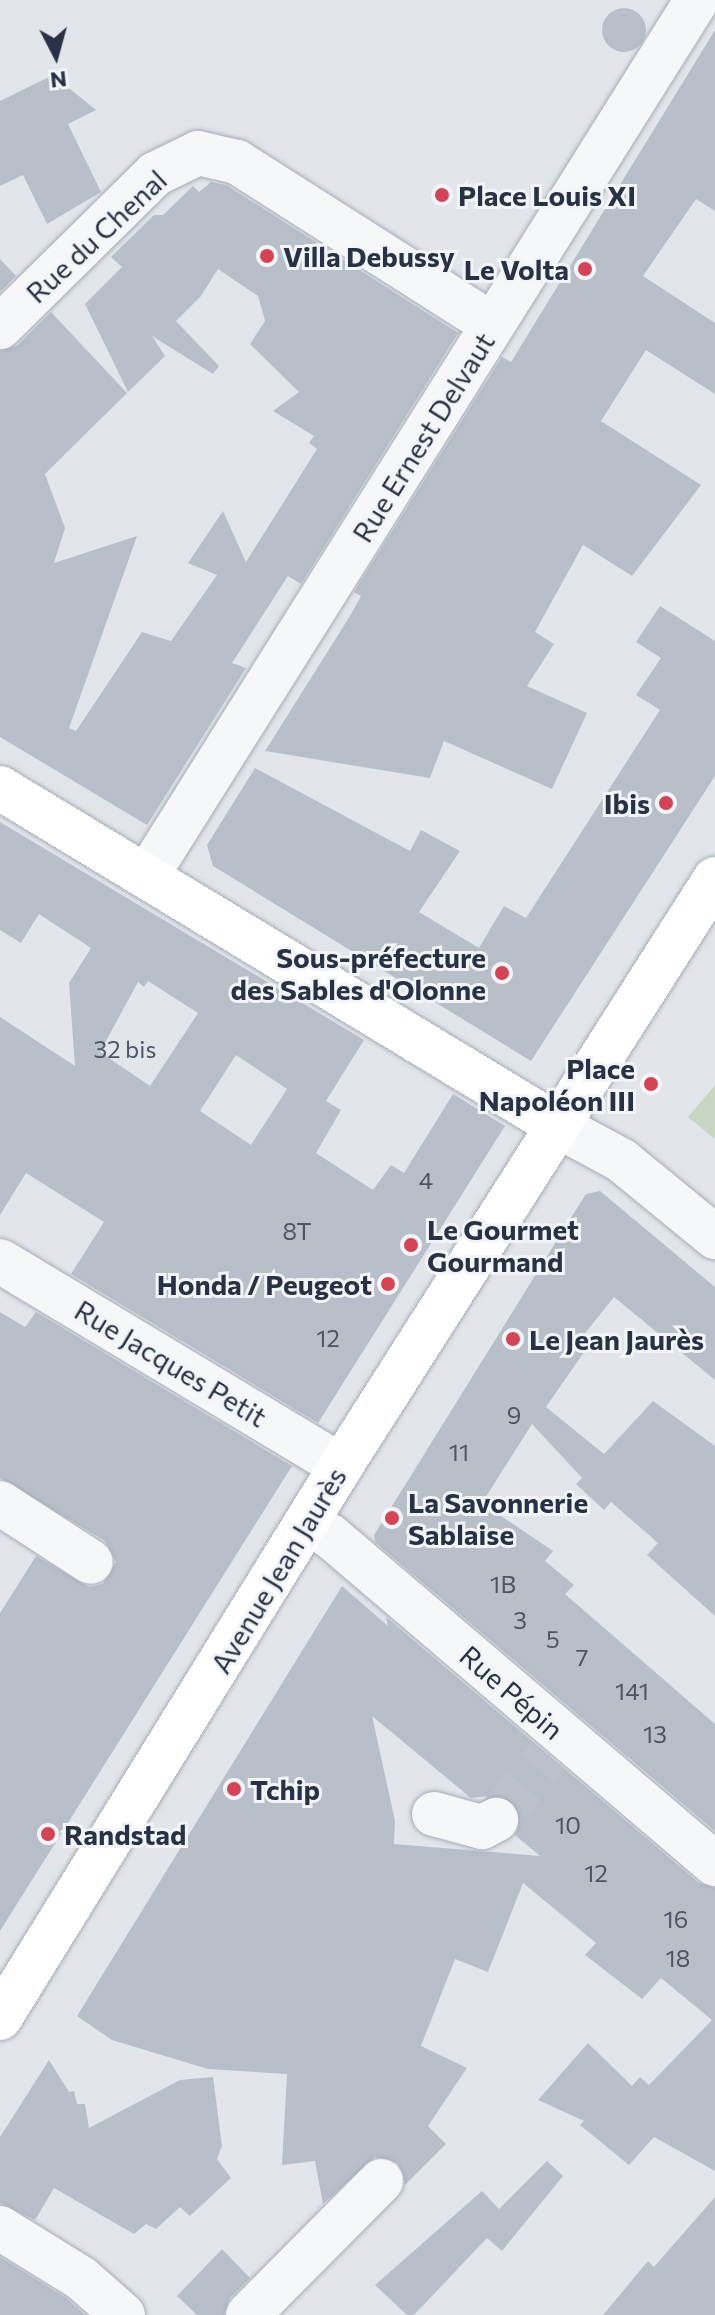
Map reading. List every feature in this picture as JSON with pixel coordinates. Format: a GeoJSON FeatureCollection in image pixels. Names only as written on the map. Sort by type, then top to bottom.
{"type":"FeatureCollection","features":[{"type":"Feature","properties":{"kind":"main road"},"geometry":{"type":"LineString","coordinates":[[0,788],[148,874],[558,1126]]}},
{"type":"Feature","properties":{"kind":"main road","name":"Avenue Jean Jaurès"},"geometry":{"type":"LineString","coordinates":[[1,2021],[341,1466],[715,879]]}},
{"type":"Feature","properties":{"kind":"street","name":"Rue Ernest Delvaut"},"geometry":{"type":"LineString","coordinates":[[148,874],[697,0]]}},
{"type":"Feature","properties":{"kind":"street","name":"Rue du Chenal"},"geometry":{"type":"LineString","coordinates":[[0,327],[155,174],[198,153],[237,162],[493,325]]}},
{"type":"Feature","properties":{"kind":"street"},"geometry":{"type":"LineString","coordinates":[[558,1126],[621,1160],[715,1237]]}},
{"type":"Feature","properties":{"kind":"street","name":"Rue Jacques Petit"},"geometry":{"type":"LineString","coordinates":[[0,1261],[341,1466]]}},
{"type":"Feature","properties":{"kind":"street"},"geometry":{"type":"LineString","coordinates":[[0,1503],[91,1562]]}},
{"type":"Feature","properties":{"kind":"street","name":"Rue Pépin"},"geometry":{"type":"LineString","coordinates":[[308,1523],[330,1536],[555,1746],[715,1864]]}},
{"type":"Feature","properties":{"kind":"street"},"geometry":{"type":"LineString","coordinates":[[434,1814],[482,1827],[496,1820]]}},
{"type":"Feature","properties":{"kind":"street"},"geometry":{"type":"LineString","coordinates":[[248,2315],[381,2181]]}},
{"type":"Feature","properties":{"kind":"street"},"geometry":{"type":"LineString","coordinates":[[0,2228],[81,2278],[123,2315]]}},
{"type":"Feature","properties":{"kind":"green space"},"geometry":{"type":"Polygon","coordinates":[[[715,1085],[715,1139],[688,1117],[715,1085]]]}},
{"type":"Feature","properties":{"kind":"building"},"geometry":{"type":"Polygon","coordinates":[[[624,8],[639,15],[646,30],[639,45],[624,52],[609,45],[602,30],[609,15],[624,8]]]}},
{"type":"Feature","properties":{"kind":"building"},"geometry":{"type":"Polygon","coordinates":[[[715,30],[715,211],[696,199],[643,276],[715,323],[715,394],[646,350],[601,421],[701,485],[632,576],[583,545],[535,632],[554,644],[527,686],[587,713],[552,789],[444,741],[430,778],[265,751],[350,616],[361,596],[354,592],[502,357],[511,362],[715,30]]]}},
{"type":"Feature","properties":{"kind":"building"},"geometry":{"type":"Polygon","coordinates":[[[53,75],[96,110],[68,124],[101,192],[47,224],[23,175],[0,186],[0,101],[53,75]]]}},
{"type":"Feature","properties":{"kind":"building"},"geometry":{"type":"Polygon","coordinates":[[[211,182],[226,185],[458,333],[301,584],[288,576],[232,663],[246,668],[147,825],[0,737],[0,351],[18,345],[51,312],[127,393],[45,474],[65,528],[54,563],[137,536],[69,728],[76,731],[142,632],[171,641],[217,575],[188,563],[223,511],[246,562],[317,449],[309,443],[314,436],[273,411],[299,392],[250,344],[265,321],[258,296],[218,269],[201,296],[176,321],[219,366],[213,374],[152,336],[165,356],[128,392],[85,304],[122,267],[111,257],[154,215],[163,215],[193,186],[199,192],[211,182]]]}},
{"type":"Feature","properties":{"kind":"building"},"geometry":{"type":"Polygon","coordinates":[[[0,259],[16,276],[0,292],[0,259]]]}},
{"type":"Feature","properties":{"kind":"building"},"geometry":{"type":"Polygon","coordinates":[[[660,606],[715,641],[715,776],[531,1061],[213,866],[207,845],[255,768],[410,851],[421,830],[460,851],[419,912],[479,948],[504,906],[526,918],[660,710],[636,695],[661,658],[636,642],[660,606]]]}},
{"type":"Feature","properties":{"kind":"building"},"geometry":{"type":"Polygon","coordinates":[[[0,822],[364,1040],[326,1101],[341,1110],[316,1153],[373,1190],[391,1165],[404,1173],[453,1094],[505,1126],[318,1423],[71,1274],[104,1222],[26,1173],[0,1215],[0,1017],[75,1066],[69,983],[91,948],[39,914],[21,943],[0,930],[0,822]],[[148,981],[144,987],[138,982],[100,1052],[150,1086],[198,1013],[148,981]],[[236,1055],[200,1111],[251,1145],[287,1089],[236,1055]]]}},
{"type":"Feature","properties":{"kind":"building"},"geometry":{"type":"Polygon","coordinates":[[[600,1191],[715,1287],[715,1380],[614,1297],[575,1346],[584,1352],[546,1407],[604,1454],[653,1401],[715,1446],[715,1616],[647,1555],[658,1543],[611,1502],[604,1510],[576,1484],[582,1478],[532,1424],[482,1503],[553,1551],[545,1561],[574,1585],[565,1594],[715,1724],[715,1831],[375,1542],[374,1535],[586,1194],[600,1191]]]}},
{"type":"Feature","properties":{"kind":"building"},"geometry":{"type":"Polygon","coordinates":[[[0,1312],[25,1327],[36,1312],[292,1466],[0,1931],[0,1613],[36,1556],[89,1587],[103,1584],[116,1562],[105,1541],[0,1478],[0,1312]]]}},
{"type":"Feature","properties":{"kind":"building"},"geometry":{"type":"Polygon","coordinates":[[[342,1586],[388,1626],[386,1617],[699,1883],[715,1888],[715,2171],[654,2137],[629,2165],[580,2125],[584,2121],[538,2100],[588,2043],[632,2086],[640,2077],[649,2085],[712,2020],[661,1978],[642,1999],[585,1955],[596,1943],[523,1883],[488,1972],[455,1959],[421,2046],[467,2068],[428,2126],[446,2144],[405,2185],[398,2163],[375,2157],[323,2204],[315,2161],[282,2165],[287,2074],[208,2069],[112,2040],[77,2016],[342,1586]],[[372,1716],[395,1821],[394,1844],[540,1856],[515,1835],[521,1821],[510,1800],[497,1795],[471,1798],[372,1716]]]}},
{"type":"Feature","properties":{"kind":"building"},"geometry":{"type":"Polygon","coordinates":[[[49,2060],[69,2092],[74,2091],[77,2104],[85,2104],[89,2128],[180,2080],[213,2077],[222,2146],[217,2159],[231,2178],[190,2216],[180,2207],[156,2229],[146,2224],[134,2234],[54,2188],[35,2220],[0,2203],[0,2137],[49,2060]]]}},
{"type":"Feature","properties":{"kind":"building"},"geometry":{"type":"Polygon","coordinates":[[[547,2161],[563,2176],[502,2251],[487,2238],[414,2315],[407,2315],[375,2285],[482,2191],[499,2209],[547,2161]]]}},
{"type":"Feature","properties":{"kind":"building"},"geometry":{"type":"Polygon","coordinates":[[[715,2197],[715,2315],[603,2315],[648,2261],[654,2267],[715,2197]]]}},
{"type":"Feature","properties":{"kind":"building"},"geometry":{"type":"Polygon","coordinates":[[[222,2249],[250,2278],[230,2298],[224,2315],[197,2315],[177,2296],[222,2249]]]}},
{"type":"Feature","properties":{"kind":"building"},"geometry":{"type":"Polygon","coordinates":[[[0,2257],[66,2298],[85,2315],[0,2315],[0,2257]]]}},
{"type":"Feature","properties":{"kind":"tunnel"},"geometry":{"type":"LineString","coordinates":[[496,1820],[548,1756]]}},
{"type":"Feature","properties":{"kind":"place","name":"Place Louis XI"},"geometry":{"type":"Point","coordinates":[442,195]}},
{"type":"Feature","properties":{"kind":"place","name":"Villa Debussy"},"geometry":{"type":"Point","coordinates":[267,256]}},
{"type":"Feature","properties":{"kind":"place","name":"Le Volta"},"geometry":{"type":"Point","coordinates":[585,269]}},
{"type":"Feature","properties":{"kind":"place","name":"Ibis"},"geometry":{"type":"Point","coordinates":[666,803]}},
{"type":"Feature","properties":{"kind":"place","name":"Sous-préfecture des Sables d'Olonne"},"geometry":{"type":"Point","coordinates":[502,973]}},
{"type":"Feature","properties":{"kind":"place","name":"Place Napoléon III"},"geometry":{"type":"Point","coordinates":[651,1084]}},
{"type":"Feature","properties":{"kind":"place","name":"Le Gourmet Gourmand"},"geometry":{"type":"Point","coordinates":[411,1245]}},
{"type":"Feature","properties":{"kind":"place","name":"Honda / Peugeot"},"geometry":{"type":"Point","coordinates":[388,1284]}},
{"type":"Feature","properties":{"kind":"place","name":"Le Jean Jaurès"},"geometry":{"type":"Point","coordinates":[513,1339]}},
{"type":"Feature","properties":{"kind":"place","name":"La Savonnerie Sablaise"},"geometry":{"type":"Point","coordinates":[392,1518]}},
{"type":"Feature","properties":{"kind":"place","name":"Tchip"},"geometry":{"type":"Point","coordinates":[234,1789]}},
{"type":"Feature","properties":{"kind":"place","name":"Randstad"},"geometry":{"type":"Point","coordinates":[48,1834]}}]}
